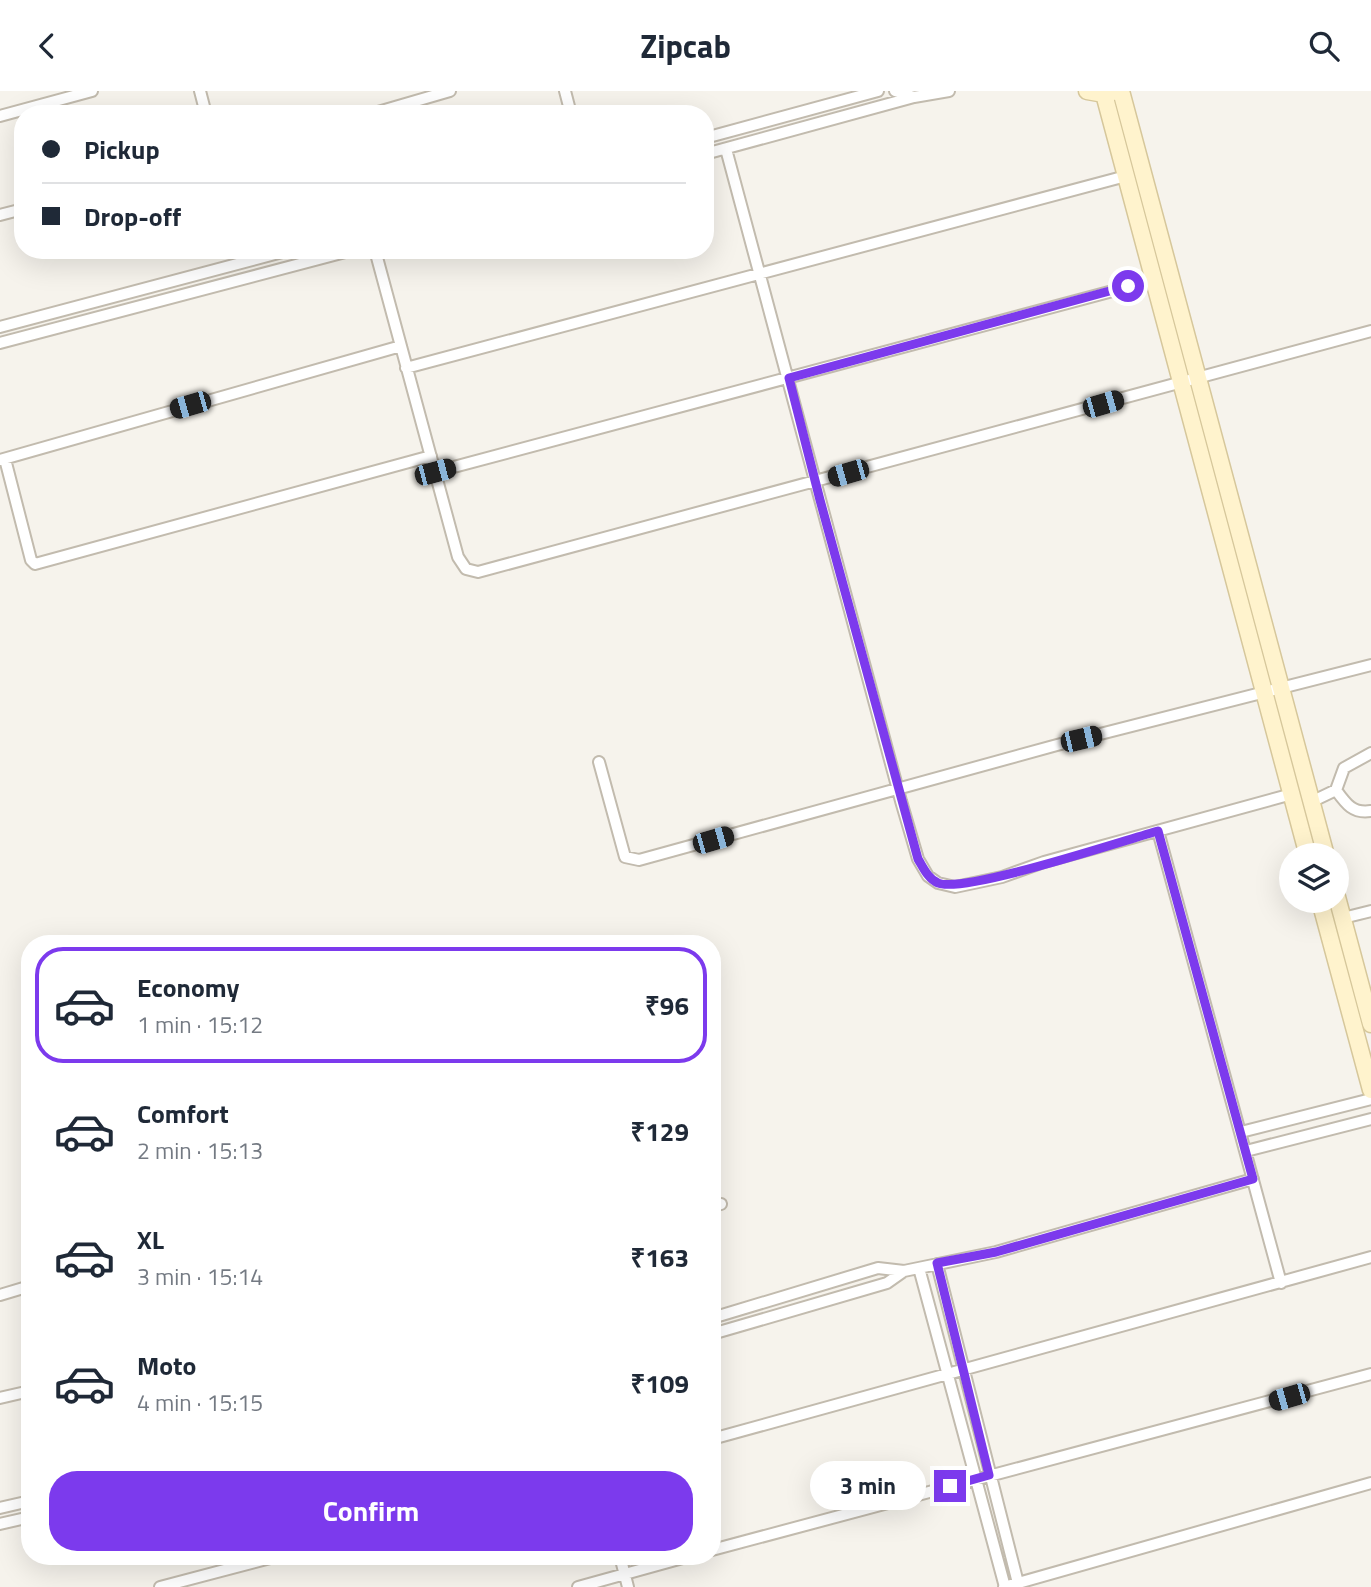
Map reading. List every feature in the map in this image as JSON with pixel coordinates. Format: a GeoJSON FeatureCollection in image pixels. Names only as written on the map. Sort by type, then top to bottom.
{"type":"FeatureCollection","features":[{"type":"Feature","properties":{"kind":"street"},"geometry":{"type":"LineString","coordinates":[[40,105],[92,91]]}},
{"type":"Feature","properties":{"kind":"street"},"geometry":{"type":"LineString","coordinates":[[402,105],[450,91]]}},
{"type":"Feature","properties":{"kind":"street"},"geometry":{"type":"LineString","coordinates":[[714,136],[878,91]]}},
{"type":"Feature","properties":{"kind":"street"},"geometry":{"type":"LineString","coordinates":[[895,91],[914,97]]}},
{"type":"Feature","properties":{"kind":"street"},"geometry":{"type":"LineString","coordinates":[[714,152],[914,97],[949,91]]}},
{"type":"Feature","properties":{"kind":"street"},"geometry":{"type":"LineString","coordinates":[[1087,91],[1109,92],[1126,176],[1305,843]]}},
{"type":"Feature","properties":{"kind":"street"},"geometry":{"type":"LineString","coordinates":[[1121,91],[1322,843]]}},
{"type":"Feature","properties":{"kind":"street"},"geometry":{"type":"LineString","coordinates":[[726,149],[898,788],[918,859],[928,876],[938,883],[955,887],[1002,877],[1292,794]]}},
{"type":"Feature","properties":{"kind":"street"},"geometry":{"type":"LineString","coordinates":[[406,369],[1126,176]]}},
{"type":"Feature","properties":{"kind":"street"},"geometry":{"type":"LineString","coordinates":[[0,327],[238,259]]}},
{"type":"Feature","properties":{"kind":"street"},"geometry":{"type":"LineString","coordinates":[[0,343],[319,259]]}},
{"type":"Feature","properties":{"kind":"street"},"geometry":{"type":"LineString","coordinates":[[377,259],[458,557],[466,569],[478,572],[1371,331]]}},
{"type":"Feature","properties":{"kind":"street"},"geometry":{"type":"LineString","coordinates":[[435,472],[1154,280]]}},
{"type":"Feature","properties":{"kind":"street"},"geometry":{"type":"LineString","coordinates":[[401,346],[3,460],[31,560],[35,564],[431,456]]}},
{"type":"Feature","properties":{"kind":"street"},"geometry":{"type":"LineString","coordinates":[[599,762],[625,857],[639,860],[898,788],[1371,665]]}},
{"type":"Feature","properties":{"kind":"street"},"geometry":{"type":"LineString","coordinates":[[1311,802],[1336,790],[1344,768],[1371,753]]}},
{"type":"Feature","properties":{"kind":"street"},"geometry":{"type":"LineString","coordinates":[[1336,790],[1348,806],[1361,812],[1371,811]]}},
{"type":"Feature","properties":{"kind":"street"},"geometry":{"type":"LineString","coordinates":[[1158,831],[1281,1283]]}},
{"type":"Feature","properties":{"kind":"street"},"geometry":{"type":"LineString","coordinates":[[1343,918],[1371,911]]}},
{"type":"Feature","properties":{"kind":"street"},"geometry":{"type":"LineString","coordinates":[[1323,913],[1371,1090]]}},
{"type":"Feature","properties":{"kind":"street"},"geometry":{"type":"LineString","coordinates":[[1342,913],[1371,1024]]}},
{"type":"Feature","properties":{"kind":"street"},"geometry":{"type":"LineString","coordinates":[[1241,1132],[1371,1099]]}},
{"type":"Feature","properties":{"kind":"street"},"geometry":{"type":"LineString","coordinates":[[1246,1151],[1371,1119]]}},
{"type":"Feature","properties":{"kind":"street"},"geometry":{"type":"LineString","coordinates":[[721,1315],[878,1268],[904,1271],[1009,1249],[1253,1179]]}},
{"type":"Feature","properties":{"kind":"street"},"geometry":{"type":"LineString","coordinates":[[721,1436],[1371,1258]]}},
{"type":"Feature","properties":{"kind":"street"},"geometry":{"type":"LineString","coordinates":[[937,1263],[1018,1585]]}},
{"type":"Feature","properties":{"kind":"street"},"geometry":{"type":"LineString","coordinates":[[919,1268],[1004,1587],[1371,1483]]}},
{"type":"Feature","properties":{"kind":"street"},"geometry":{"type":"LineString","coordinates":[[721,1331],[887,1283],[904,1271]]}},
{"type":"Feature","properties":{"kind":"street"},"geometry":{"type":"LineString","coordinates":[[0,1295],[21,1289]]}},
{"type":"Feature","properties":{"kind":"street"},"geometry":{"type":"LineString","coordinates":[[721,1548],[989,1475],[1093,1451],[1371,1374]]}},
{"type":"Feature","properties":{"kind":"street"},"geometry":{"type":"LineString","coordinates":[[0,1398],[21,1393]]}},
{"type":"Feature","properties":{"kind":"street"},"geometry":{"type":"LineString","coordinates":[[0,1508],[21,1503]]}},
{"type":"Feature","properties":{"kind":"street"},"geometry":{"type":"LineString","coordinates":[[0,1524],[21,1519]]}},
{"type":"Feature","properties":{"kind":"street"},"geometry":{"type":"LineString","coordinates":[[160,1587],[244,1565]]}},
{"type":"Feature","properties":{"kind":"street"},"geometry":{"type":"LineString","coordinates":[[623,1565],[628,1587]]}},
{"type":"Feature","properties":{"kind":"street"},"geometry":{"type":"LineString","coordinates":[[578,1587],[656,1565]]}},
{"type":"Feature","properties":{"kind":"route"},"geometry":{"type":"LineString","coordinates":[[950,1486],[989,1475],[937,1263],[996,1252],[1253,1179],[1221,1053],[1158,831],[1044,862],[1002,877],[955,887],[938,883],[928,876],[918,859],[789,378],[1128,286]]}}]}
